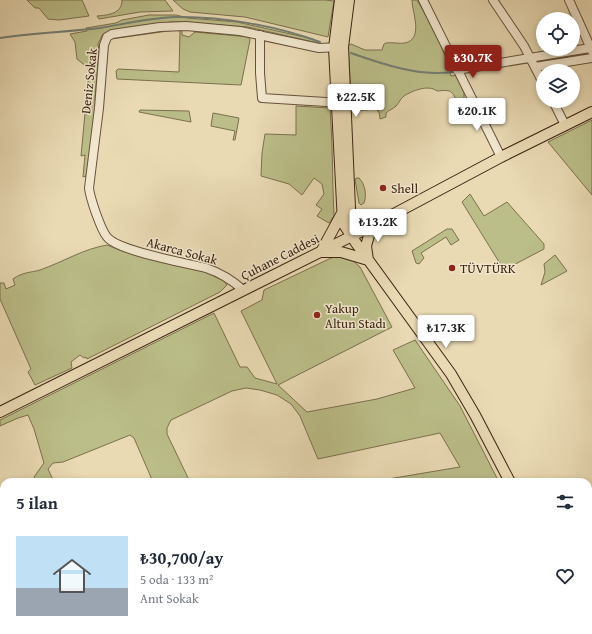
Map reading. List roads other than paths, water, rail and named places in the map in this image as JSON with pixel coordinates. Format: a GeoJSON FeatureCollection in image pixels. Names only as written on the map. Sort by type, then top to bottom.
{"type":"FeatureCollection","features":[{"type":"Feature","properties":{"kind":"main road"},"geometry":{"type":"LineString","coordinates":[[340,0],[338,47],[351,235]]}},
{"type":"Feature","properties":{"kind":"main road"},"geometry":{"type":"LineString","coordinates":[[338,47],[349,0]]}},
{"type":"Feature","properties":{"kind":"main road"},"geometry":{"type":"LineString","coordinates":[[341,103],[343,223],[451,374],[475,415],[508,478]]}},
{"type":"Feature","properties":{"kind":"main road","name":"Çuhane Caddesi"},"geometry":{"type":"LineString","coordinates":[[0,412],[320,252],[592,112]]}},
{"type":"Feature","properties":{"kind":"main road"},"geometry":{"type":"LineString","coordinates":[[342,213],[320,252],[340,252],[368,260]]}},
{"type":"Feature","properties":{"kind":"main road"},"geometry":{"type":"LineString","coordinates":[[368,260],[366,251],[367,239],[372,225]]}},
{"type":"Feature","properties":{"kind":"street"},"geometry":{"type":"LineString","coordinates":[[423,0],[501,158]]}},
{"type":"Feature","properties":{"kind":"street"},"geometry":{"type":"LineString","coordinates":[[493,0],[535,67],[592,58]]}},
{"type":"Feature","properties":{"kind":"street"},"geometry":{"type":"LineString","coordinates":[[457,70],[591,49],[589,37],[569,0]]}},
{"type":"Feature","properties":{"kind":"street","name":"Deniz Sokak"},"geometry":{"type":"LineString","coordinates":[[111,242],[106,236],[90,197],[89,188],[99,108],[104,44],[107,37],[112,34],[173,26],[221,28],[319,48],[338,47]]}},
{"type":"Feature","properties":{"kind":"street"},"geometry":{"type":"LineString","coordinates":[[260,35],[260,73],[262,98],[341,103]]}},
{"type":"Feature","properties":{"kind":"street"},"geometry":{"type":"LineString","coordinates":[[556,108],[565,126]]}},
{"type":"Feature","properties":{"kind":"street","name":"Akarca Sokak"},"geometry":{"type":"LineString","coordinates":[[111,242],[128,249],[218,272],[231,279],[242,290]]}},
{"type":"Feature","properties":{"kind":"waterway"},"geometry":{"type":"LineString","coordinates":[[0,38],[100,28],[137,21],[175,17],[193,17],[249,23],[285,31],[320,42]]}},
{"type":"Feature","properties":{"kind":"waterway"},"geometry":{"type":"LineString","coordinates":[[351,53],[388,65],[414,71],[428,73],[453,72]]}},
{"type":"Feature","properties":{"kind":"waterway"},"geometry":{"type":"LineString","coordinates":[[543,60],[584,54]]}},
{"type":"Feature","properties":{"kind":"place","name":"Shell"},"geometry":{"type":"Point","coordinates":[383,188]}},
{"type":"Feature","properties":{"kind":"place","name":"TÜVTÜRK"},"geometry":{"type":"Point","coordinates":[452,268]}},
{"type":"Feature","properties":{"kind":"place","name":"Yakup Altun Stadı"},"geometry":{"type":"Point","coordinates":[317,315]}}]}
